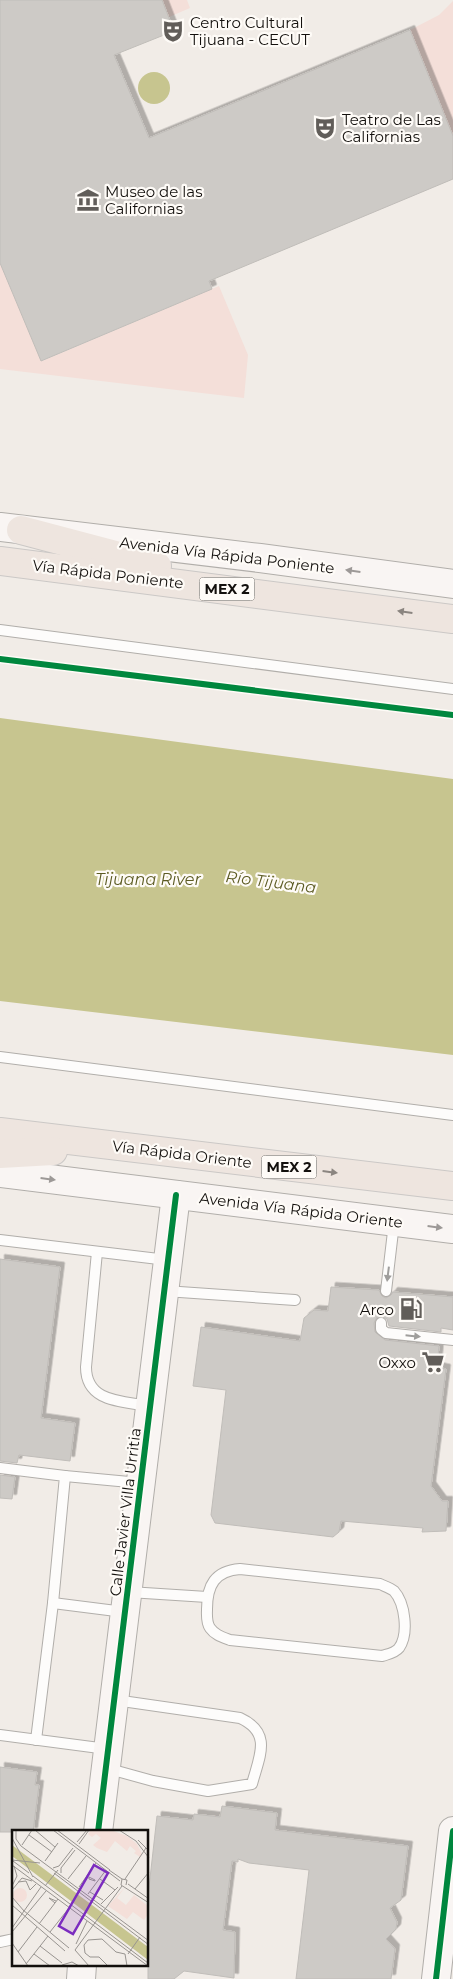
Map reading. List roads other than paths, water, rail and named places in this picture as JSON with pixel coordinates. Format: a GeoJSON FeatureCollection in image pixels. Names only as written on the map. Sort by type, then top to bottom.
{"type":"FeatureCollection","features":[{"type":"Feature","properties":{"kind":"highway"},"geometry":{"type":"LineString","coordinates":[[10,528],[255,592]]}},
{"type":"Feature","properties":{"kind":"highway","name":"Vía Rápida Poniente"},"geometry":{"type":"LineString","coordinates":[[0,561],[255,592],[453,619]]}},
{"type":"Feature","properties":{"kind":"highway","name":"Vía Rápida Oriente"},"geometry":{"type":"LineString","coordinates":[[0,1132],[453,1186]]}},
{"type":"Feature","properties":{"kind":"highway"},"geometry":{"type":"LineString","coordinates":[[0,1154],[126,1147]]}},
{"type":"Feature","properties":{"kind":"main road","name":"Avenida Vía Rápida Poniente"},"geometry":{"type":"LineString","coordinates":[[10,528],[453,584]]}},
{"type":"Feature","properties":{"kind":"main road","name":"Avenida Vía Rápida Oriente"},"geometry":{"type":"LineString","coordinates":[[0,1173],[453,1229]]}},
{"type":"Feature","properties":{"kind":"main road","name":"Calle Javier Villa Urritia"},"geometry":{"type":"LineString","coordinates":[[98,1830],[176,1195]]}},
{"type":"Feature","properties":{"kind":"main road"},"geometry":{"type":"LineString","coordinates":[[436,1979],[453,1830]]}},
{"type":"Feature","properties":{"kind":"main road"},"geometry":{"type":"LineString","coordinates":[[81,1979],[82,1966]]}},
{"type":"Feature","properties":{"kind":"lane"},"geometry":{"type":"LineString","coordinates":[[0,630],[453,689]]}},
{"type":"Feature","properties":{"kind":"lane"},"geometry":{"type":"LineString","coordinates":[[0,1057],[453,1115]]}},
{"type":"Feature","properties":{"kind":"lane"},"geometry":{"type":"LineString","coordinates":[[386,1291],[394,1222]]}},
{"type":"Feature","properties":{"kind":"lane"},"geometry":{"type":"LineString","coordinates":[[0,1240],[168,1260]]}},
{"type":"Feature","properties":{"kind":"lane"},"geometry":{"type":"LineString","coordinates":[[97,1252],[86,1367],[88,1384],[104,1398],[150,1407]]}},
{"type":"Feature","properties":{"kind":"lane"},"geometry":{"type":"LineString","coordinates":[[164,1291],[296,1300]]}},
{"type":"Feature","properties":{"kind":"lane"},"geometry":{"type":"LineString","coordinates":[[382,1323],[381,1328],[386,1333],[453,1340]]}},
{"type":"Feature","properties":{"kind":"lane"},"geometry":{"type":"LineString","coordinates":[[0,1468],[141,1484]]}},
{"type":"Feature","properties":{"kind":"lane"},"geometry":{"type":"LineString","coordinates":[[36,1740],[53,1603],[65,1476]]}},
{"type":"Feature","properties":{"kind":"lane"},"geometry":{"type":"LineString","coordinates":[[240,1569],[380,1584],[393,1590],[401,1601],[404,1613],[404,1635],[400,1648],[393,1653],[382,1656],[230,1640],[214,1633],[209,1626],[207,1597],[213,1581],[220,1575],[228,1570],[240,1569]]}},
{"type":"Feature","properties":{"kind":"lane"},"geometry":{"type":"LineString","coordinates":[[53,1603],[126,1602],[207,1597]]}},
{"type":"Feature","properties":{"kind":"lane"},"geometry":{"type":"LineString","coordinates":[[0,1735],[36,1740],[107,1758],[153,1781],[208,1791],[252,1784],[262,1748],[259,1733],[251,1723],[240,1718],[114,1700]]}},
{"type":"Feature","properties":{"kind":"water"},"geometry":{"type":"Polygon","coordinates":[[[154,72],[160,73],[165,77],[169,82],[169,94],[165,99],[160,103],[154,104],[148,103],[143,99],[139,94],[138,88],[139,82],[143,77],[148,73],[154,72]]]}},
{"type":"Feature","properties":{"kind":"water","name":"Tijuana River"},"geometry":{"type":"Polygon","coordinates":[[[0,718],[453,779],[453,1055],[0,1001],[0,718]]]}},
{"type":"Feature","properties":{"kind":"place","name":"Centro Cultural Tijuana - CECUT"},"geometry":{"type":"Point","coordinates":[173,31]}},
{"type":"Feature","properties":{"kind":"place","name":"Teatro de Las Californias"},"geometry":{"type":"Point","coordinates":[325,128]}},
{"type":"Feature","properties":{"kind":"place","name":"Museo de las Californias"},"geometry":{"type":"Point","coordinates":[88,200]}},
{"type":"Feature","properties":{"kind":"place","name":"Arco"},"geometry":{"type":"Point","coordinates":[411,1309]}},
{"type":"Feature","properties":{"kind":"place","name":"Oxxo"},"geometry":{"type":"Point","coordinates":[433,1362]}},
{"type":"Feature","properties":{"kind":"water label","name":"Río Tijuana"},"geometry":{"type":"Point","coordinates":[271,882]}}]}
